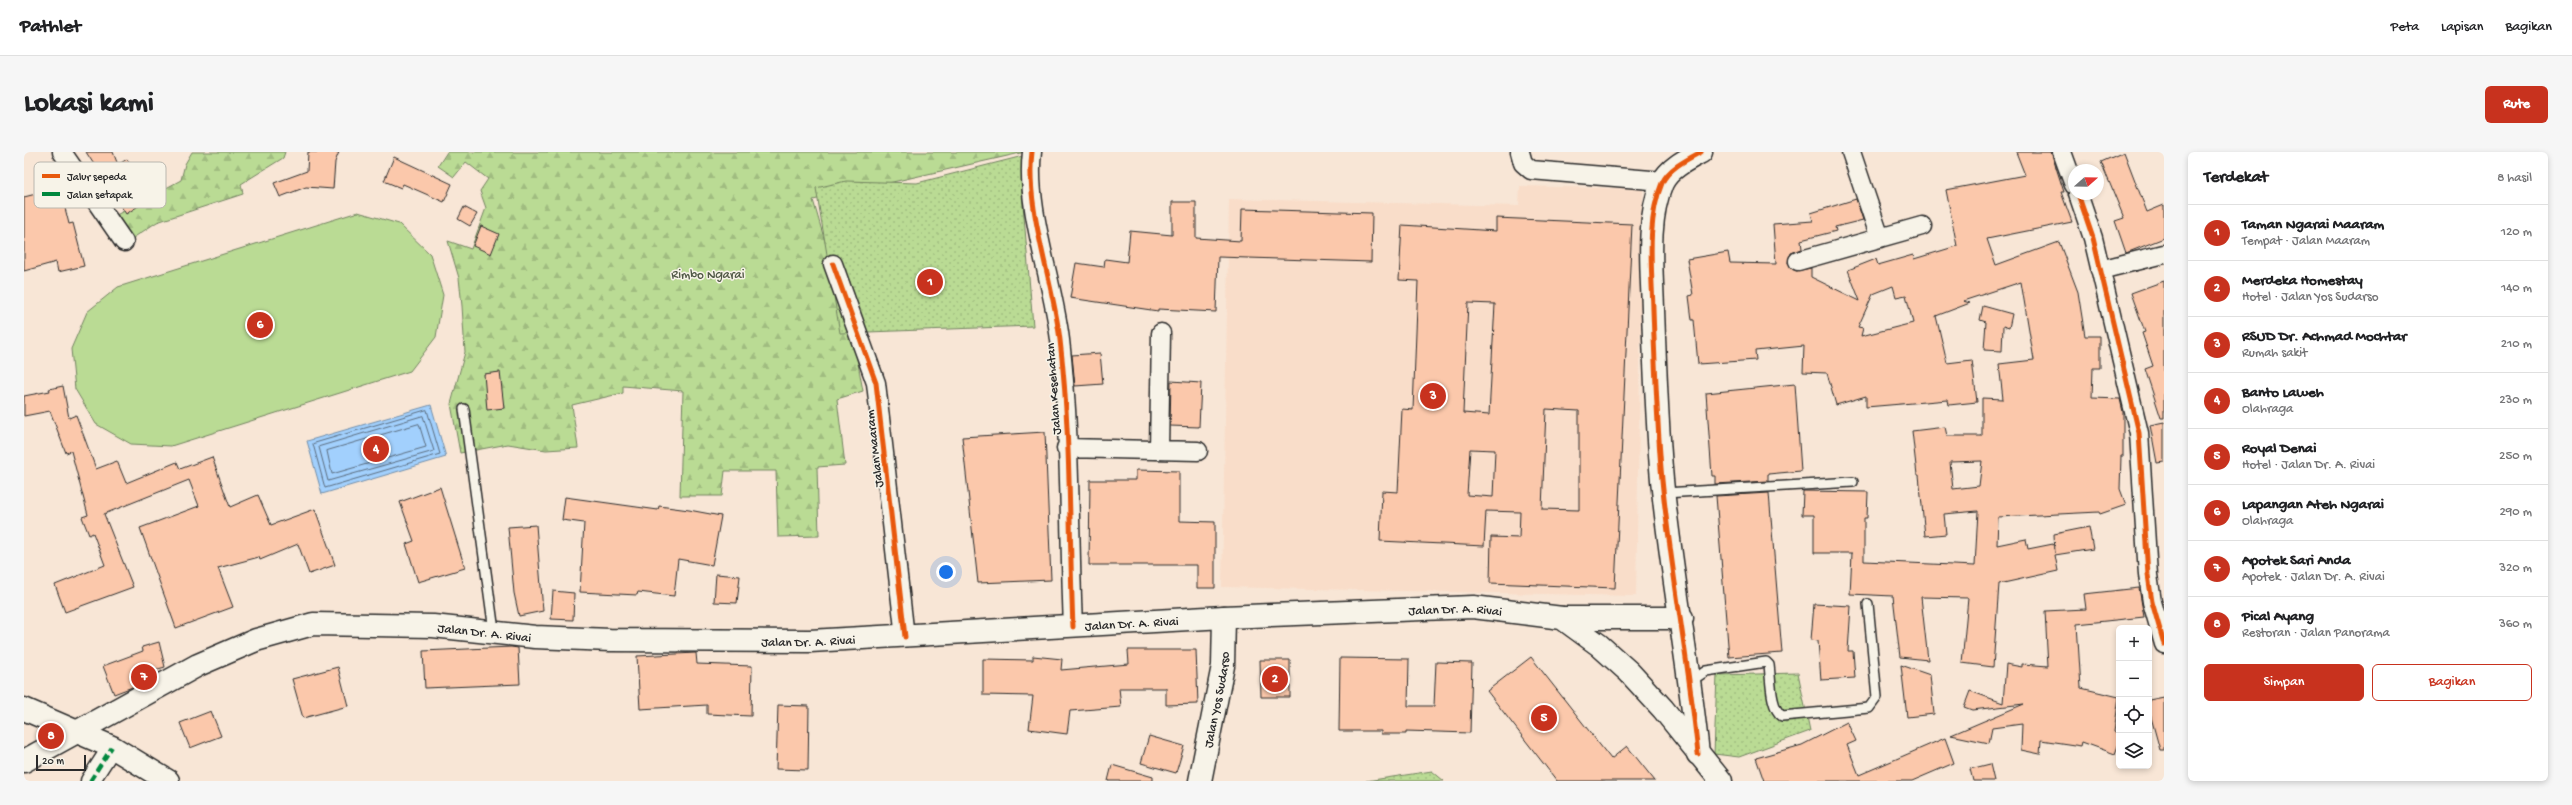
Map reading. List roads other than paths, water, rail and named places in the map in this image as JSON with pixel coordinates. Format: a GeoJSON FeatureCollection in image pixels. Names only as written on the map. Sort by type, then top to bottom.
{"type":"FeatureCollection","features":[{"type":"Feature","properties":{"kind":"main road"},"geometry":{"type":"LineString","coordinates":[[1698,754],[1691,681],[1664,492],[1655,394],[1652,259],[1653,222],[1663,181],[1679,164],[1701,152]]}},
{"type":"Feature","properties":{"kind":"main road","name":"Jalan Dr. A. Rivai"},"geometry":{"type":"LineString","coordinates":[[24,761],[198,665],[256,640],[312,624],[381,624],[494,631],[535,637],[610,640],[810,641],[905,637],[1224,617],[1473,607],[1562,618],[1682,618]]}},
{"type":"Feature","properties":{"kind":"main road","name":"Jalan Yos Sudarso"},"geometry":{"type":"LineString","coordinates":[[1200,781],[1223,666],[1224,617]]}},
{"type":"Feature","properties":{"kind":"main road"},"geometry":{"type":"LineString","coordinates":[[1562,618],[1599,645],[1629,672],[1663,709],[1721,781]]}},
{"type":"Feature","properties":{"kind":"main road"},"geometry":{"type":"LineString","coordinates":[[24,709],[78,731],[112,748],[168,781]]}},
{"type":"Feature","properties":{"kind":"street"},"geometry":{"type":"LineString","coordinates":[[62,152],[69,162]]}},
{"type":"Feature","properties":{"kind":"street","name":"Jalan Kesehatan"},"geometry":{"type":"LineString","coordinates":[[1032,152],[1029,172],[1032,195],[1054,296],[1060,339],[1073,627]]}},
{"type":"Feature","properties":{"kind":"street"},"geometry":{"type":"LineString","coordinates":[[1520,152],[1523,163],[1531,170],[1663,181]]}},
{"type":"Feature","properties":{"kind":"street"},"geometry":{"type":"LineString","coordinates":[[1851,152],[1880,238]]}},
{"type":"Feature","properties":{"kind":"street"},"geometry":{"type":"LineString","coordinates":[[2062,152],[2068,168]]}},
{"type":"Feature","properties":{"kind":"street"},"geometry":{"type":"LineString","coordinates":[[2080,200],[2100,270],[2139,433],[2148,575],[2152,602],[2164,644]]}},
{"type":"Feature","properties":{"kind":"street"},"geometry":{"type":"LineString","coordinates":[[101,208],[124,242]]}},
{"type":"Feature","properties":{"kind":"street"},"geometry":{"type":"LineString","coordinates":[[1798,261],[1922,226]]}},
{"type":"Feature","properties":{"kind":"street"},"geometry":{"type":"LineString","coordinates":[[2100,270],[2164,254]]}},
{"type":"Feature","properties":{"kind":"street","name":"Jalan Maaram"},"geometry":{"type":"LineString","coordinates":[[833,264],[876,383],[905,637]]}},
{"type":"Feature","properties":{"kind":"street"},"geometry":{"type":"LineString","coordinates":[[1159,450],[1161,333]]}},
{"type":"Feature","properties":{"kind":"street"},"geometry":{"type":"LineString","coordinates":[[1066,448],[1198,451]]}},
{"type":"Feature","properties":{"kind":"street"},"geometry":{"type":"LineString","coordinates":[[90,781],[112,748]]}},
{"type":"Feature","properties":{"kind":"lane"},"geometry":{"type":"LineString","coordinates":[[464,409],[494,631]]}},
{"type":"Feature","properties":{"kind":"lane"},"geometry":{"type":"LineString","coordinates":[[1664,492],[1853,482]]}},
{"type":"Feature","properties":{"kind":"lane"},"geometry":{"type":"LineString","coordinates":[[1691,681],[1706,671],[1766,662],[1769,665],[1775,704],[1778,713],[1782,716],[1869,708],[1877,698],[1868,604]]}},
{"type":"Feature","properties":{"kind":"water"},"geometry":{"type":"Polygon","coordinates":[[[431,405],[446,457],[322,494],[307,441],[431,405]]]}},
{"type":"Feature","properties":{"kind":"place","name":"Taman Ngarai Maaram"},"geometry":{"type":"Point","coordinates":[930,282]}},
{"type":"Feature","properties":{"kind":"place","name":"Lapangan Ateh Ngarai"},"geometry":{"type":"Point","coordinates":[260,325]}},
{"type":"Feature","properties":{"kind":"place","name":"RSUD Dr. Achmad Mochtar"},"geometry":{"type":"Point","coordinates":[1433,396]}},
{"type":"Feature","properties":{"kind":"place","name":"Banto Laweh"},"geometry":{"type":"Point","coordinates":[376,449]}},
{"type":"Feature","properties":{"kind":"place","name":"Apotek Sari Anda"},"geometry":{"type":"Point","coordinates":[144,677]}},
{"type":"Feature","properties":{"kind":"place","name":"Merdeka Homestay"},"geometry":{"type":"Point","coordinates":[1275,679]}},
{"type":"Feature","properties":{"kind":"place","name":"Royal Denai"},"geometry":{"type":"Point","coordinates":[1544,718]}},
{"type":"Feature","properties":{"kind":"place","name":"Pical Ayang"},"geometry":{"type":"Point","coordinates":[51,736]}},
{"type":"Feature","properties":{"kind":"park label","name":"Rimbo Ngarai"},"geometry":{"type":"Point","coordinates":[708,273]}}]}
